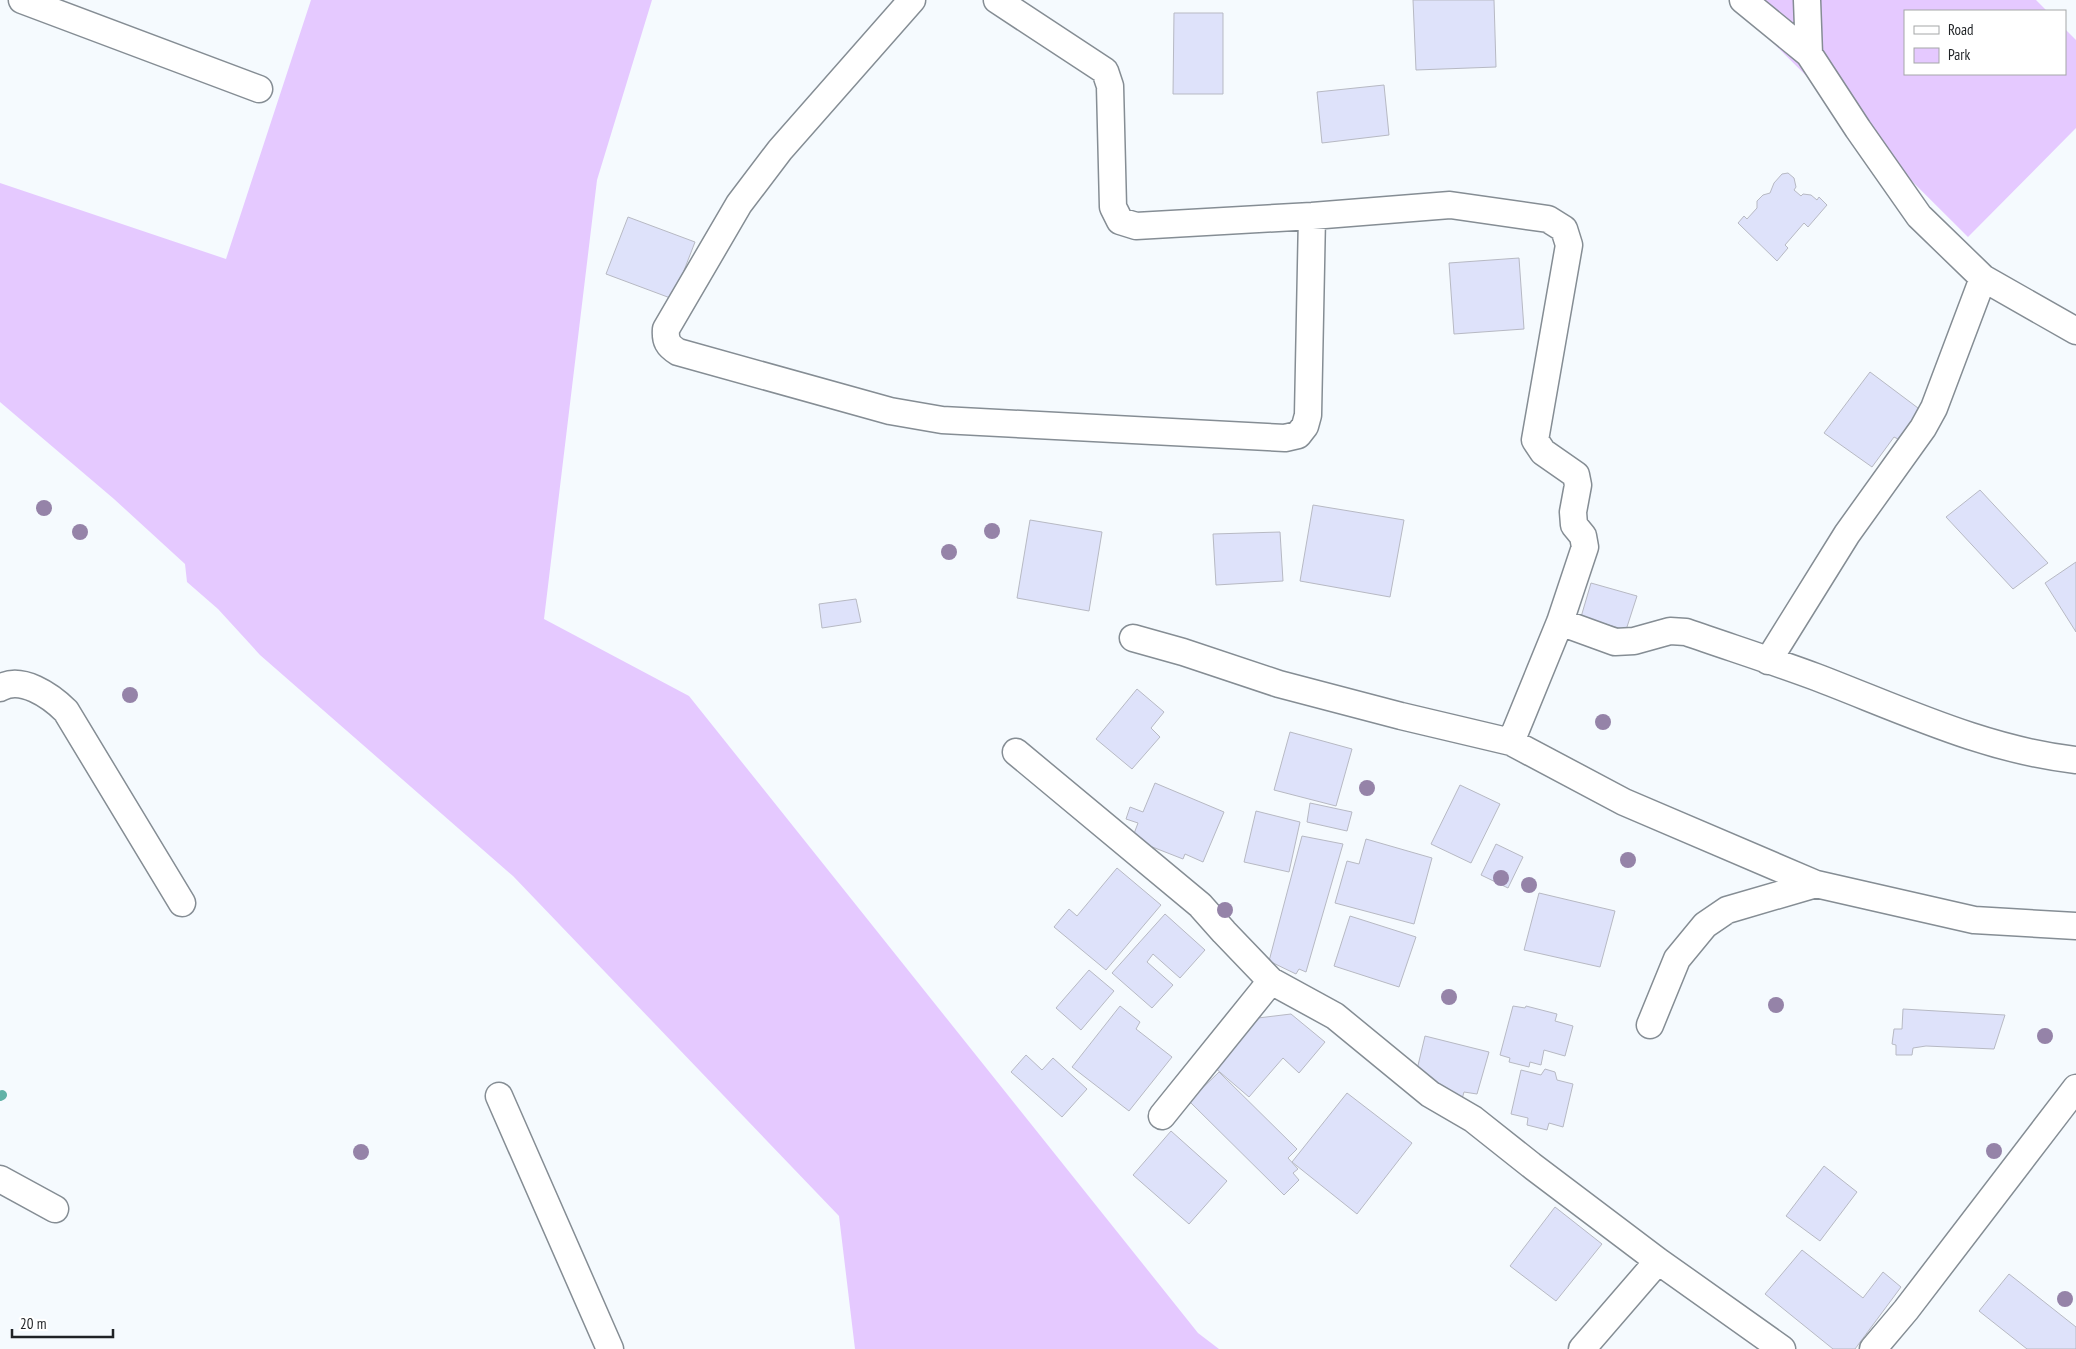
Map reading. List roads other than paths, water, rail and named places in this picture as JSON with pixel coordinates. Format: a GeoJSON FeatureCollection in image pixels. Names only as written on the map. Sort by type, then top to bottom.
{"type":"FeatureCollection","features":[{"type":"Feature","properties":{"kind":"street"},"geometry":{"type":"LineString","coordinates":[[22,0],[259,89]]}},
{"type":"Feature","properties":{"kind":"street"},"geometry":{"type":"LineString","coordinates":[[912,0],[780,150],[739,204],[666,329],[665,338],[669,346],[678,352],[890,411],[942,420],[1284,438],[1298,435],[1308,415],[1312,216]]}},
{"type":"Feature","properties":{"kind":"street"},"geometry":{"type":"LineString","coordinates":[[997,0],[1104,71],[1110,86],[1113,207],[1120,221],[1136,226],[1312,216],[1450,205],[1548,219],[1564,229],[1569,245],[1535,440],[1543,452],[1576,475],[1578,485],[1573,512],[1574,525],[1582,536],[1585,547],[1560,622],[1511,742]]}},
{"type":"Feature","properties":{"kind":"street"},"geometry":{"type":"LineString","coordinates":[[1742,0],[1809,54],[1858,130],[1919,216],[1983,278],[2076,331]]}},
{"type":"Feature","properties":{"kind":"street"},"geometry":{"type":"LineString","coordinates":[[1807,0],[1809,54]]}},
{"type":"Feature","properties":{"kind":"street"},"geometry":{"type":"LineString","coordinates":[[1768,661],[1847,534],[1923,428],[1934,408],[1983,278]]}},
{"type":"Feature","properties":{"kind":"street"},"geometry":{"type":"LineString","coordinates":[[1560,622],[1615,642],[1634,640],[1670,630],[1686,632],[1997,745],[2042,756],[2076,760]]}},
{"type":"Feature","properties":{"kind":"street"},"geometry":{"type":"LineString","coordinates":[[1133,638],[1183,652],[1279,684],[1511,742],[1624,802],[1816,884],[1974,920],[2076,926]]}},
{"type":"Feature","properties":{"kind":"street"},"geometry":{"type":"LineString","coordinates":[[0,688],[6,684],[20,683],[54,699],[66,711],[182,903]]}},
{"type":"Feature","properties":{"kind":"street"},"geometry":{"type":"LineString","coordinates":[[1016,752],[1200,905],[1271,981],[1335,1016],[1430,1094],[1473,1119],[1658,1261],[1782,1349]]}},
{"type":"Feature","properties":{"kind":"street"},"geometry":{"type":"LineString","coordinates":[[1650,1026],[1677,960],[1705,925],[1727,910],[1816,884]]}},
{"type":"Feature","properties":{"kind":"street"},"geometry":{"type":"LineString","coordinates":[[1162,1116],[1271,981]]}},
{"type":"Feature","properties":{"kind":"street"},"geometry":{"type":"LineString","coordinates":[[1873,1349],[1906,1310],[2076,1088]]}},
{"type":"Feature","properties":{"kind":"street"},"geometry":{"type":"LineString","coordinates":[[499,1096],[610,1349]]}},
{"type":"Feature","properties":{"kind":"street"},"geometry":{"type":"LineString","coordinates":[[0,1179],[55,1209]]}},
{"type":"Feature","properties":{"kind":"street"},"geometry":{"type":"LineString","coordinates":[[1582,1349],[1658,1261]]}}]}
